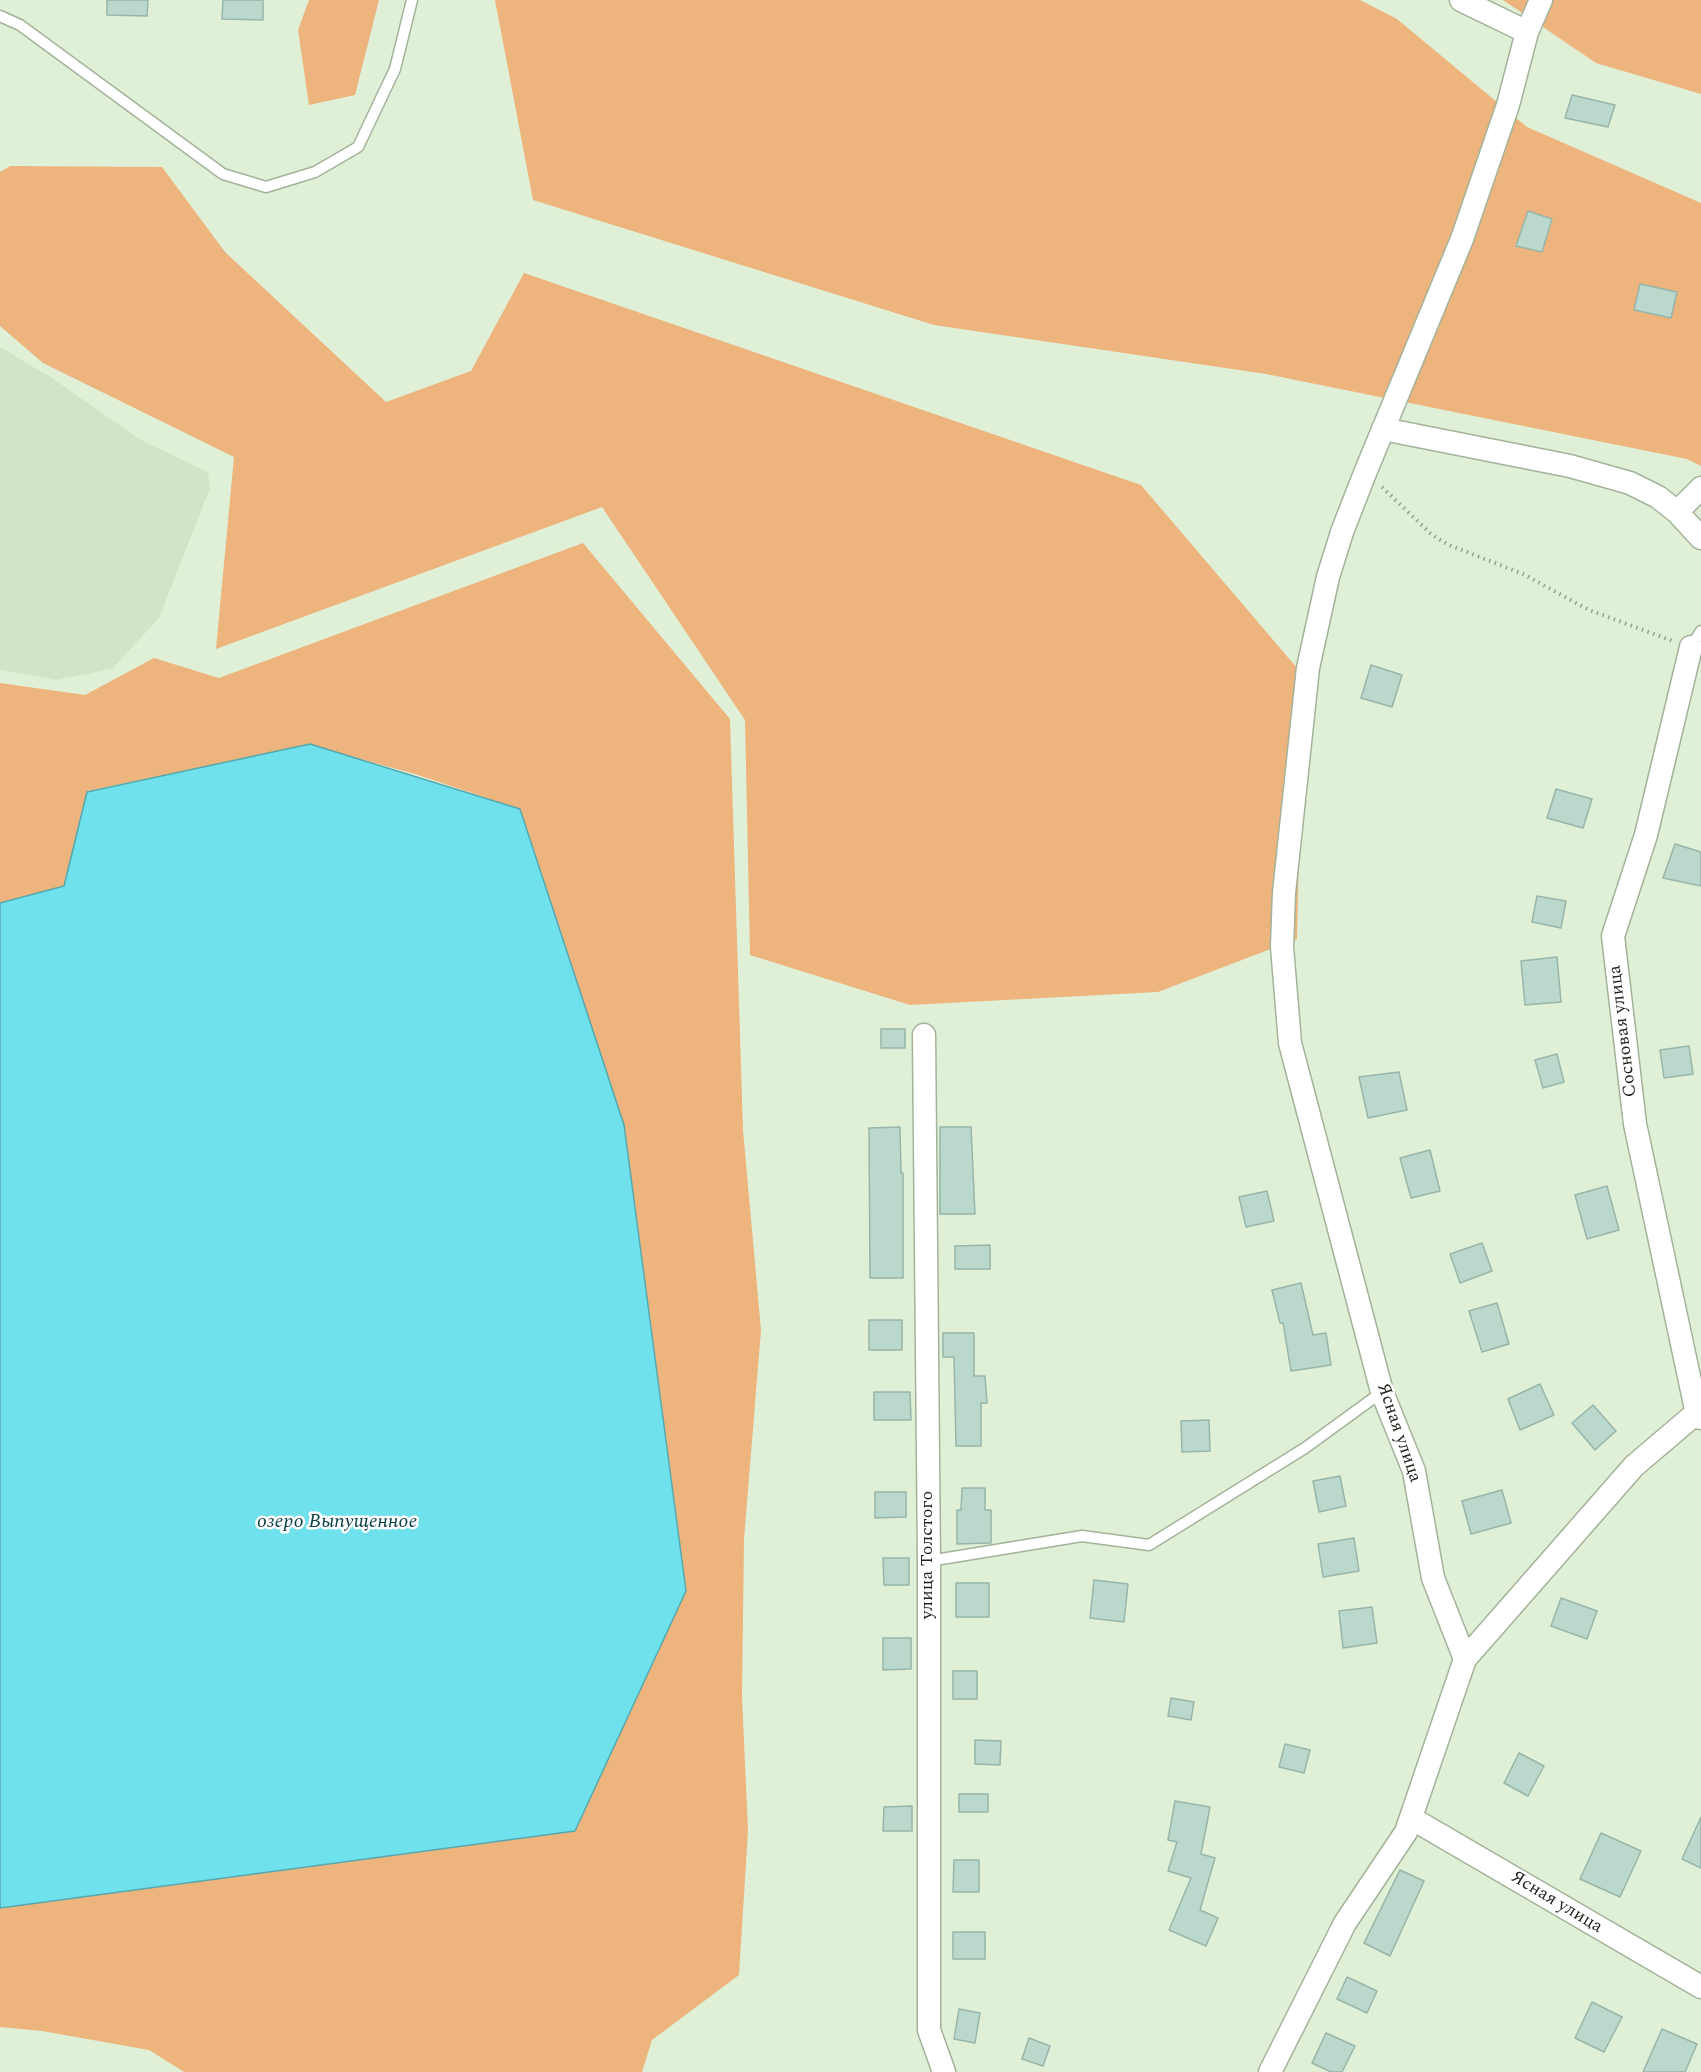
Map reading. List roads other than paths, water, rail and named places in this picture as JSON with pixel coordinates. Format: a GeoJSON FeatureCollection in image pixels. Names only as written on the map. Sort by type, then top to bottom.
{"type":"FeatureCollection","features":[{"type":"Feature","properties":{"kind":"street"},"geometry":{"type":"LineString","coordinates":[[1461,0],[1527,32]]}},
{"type":"Feature","properties":{"kind":"street","name":"Ясная улица"},"geometry":{"type":"LineString","coordinates":[[1465,1659],[1433,1578],[1414,1472],[1382,1392],[1290,1043],[1282,947],[1284,893],[1308,669],[1328,578],[1342,532],[1365,473],[1462,239],[1508,105],[1527,32],[1541,0]]}},
{"type":"Feature","properties":{"kind":"street"},"geometry":{"type":"LineString","coordinates":[[1383,429],[1570,466],[1630,483],[1658,497],[1677,512],[1701,538]]}},
{"type":"Feature","properties":{"kind":"street"},"geometry":{"type":"LineString","coordinates":[[1677,512],[1701,488]]}},
{"type":"Feature","properties":{"kind":"street","name":"Сосновая улица"},"geometry":{"type":"LineString","coordinates":[[1696,639],[1646,835],[1613,936],[1635,1124],[1700,1414]]}},
{"type":"Feature","properties":{"kind":"street","name":"улица Толстого"},"geometry":{"type":"LineString","coordinates":[[924,1035],[929,1561],[929,2030],[944,2072]]}},
{"type":"Feature","properties":{"kind":"street"},"geometry":{"type":"LineString","coordinates":[[1270,2072],[1345,1923],[1406,1832],[1465,1659],[1634,1466],[1700,1414]]}},
{"type":"Feature","properties":{"kind":"street","name":"Ясная улица"},"geometry":{"type":"LineString","coordinates":[[1411,1818],[1701,1987]]}},
{"type":"Feature","properties":{"kind":"lane"},"geometry":{"type":"LineString","coordinates":[[0,16],[20,25],[223,174],[266,187],[315,172],[358,147],[395,69],[412,0]]}},
{"type":"Feature","properties":{"kind":"lane"},"geometry":{"type":"LineString","coordinates":[[929,1561],[1082,1536],[1149,1545],[1305,1448],[1382,1392]]}},
{"type":"Feature","properties":{"kind":"water","name":"озеро Выпущенное"},"geometry":{"type":"Polygon","coordinates":[[[310,744],[520,809],[624,1125],[686,1591],[575,1831],[0,1908],[0,903],[64,886],[87,792],[310,744]]]}}]}
